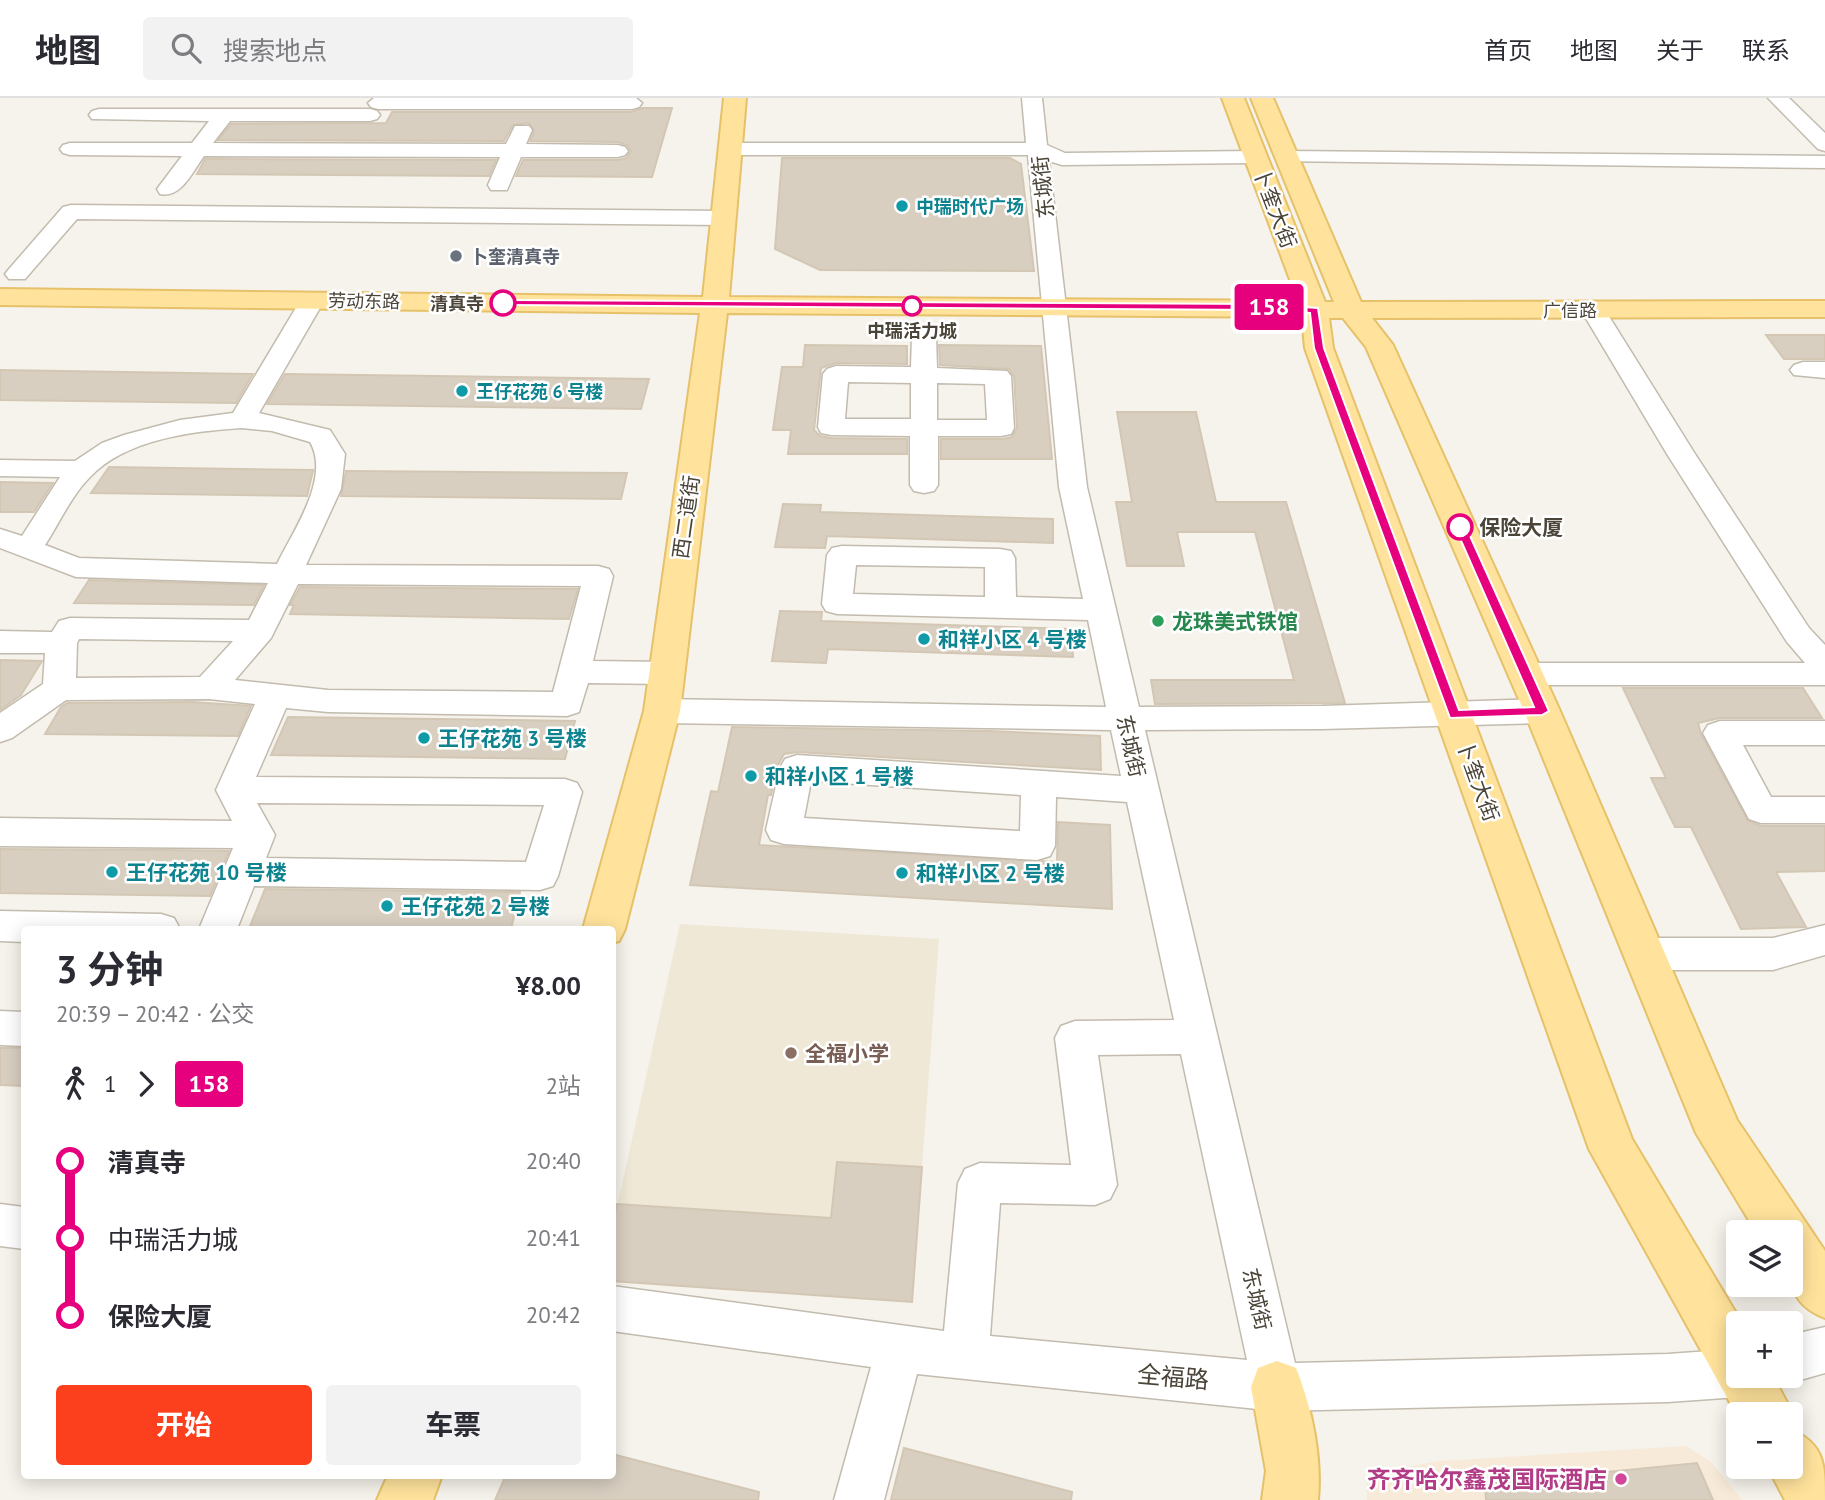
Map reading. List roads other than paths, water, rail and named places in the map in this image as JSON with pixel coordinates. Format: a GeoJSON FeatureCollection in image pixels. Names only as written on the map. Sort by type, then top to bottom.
{"type":"FeatureCollection","features":[{"type":"Feature","properties":{"kind":"main road","name":"西二道街"},"geometry":{"type":"LineString","coordinates":[[605,926],[662,711],[715,305],[735,98]]}},
{"type":"Feature","properties":{"kind":"main road","name":"卜奎大街"},"geometry":{"type":"LineString","coordinates":[[1233,98],[1255,157],[1333,310],[1379,345],[1542,711],[1719,1133],[1776,1220]]}},
{"type":"Feature","properties":{"kind":"main road","name":"卜奎大街"},"geometry":{"type":"LineString","coordinates":[[1262,98],[1286,157],[1333,310],[1319,348],[1612,1149],[1726,1345]]}},
{"type":"Feature","properties":{"kind":"main road","name":"劳动东路"},"geometry":{"type":"LineString","coordinates":[[0,297],[715,305],[1264,307],[1333,310]]}},
{"type":"Feature","properties":{"kind":"main road","name":"广信路"},"geometry":{"type":"LineString","coordinates":[[1333,310],[1825,309]]}},
{"type":"Feature","properties":{"kind":"main road"},"geometry":{"type":"LineString","coordinates":[[1803,1261],[1825,1294]]}},
{"type":"Feature","properties":{"kind":"main road"},"geometry":{"type":"LineString","coordinates":[[1278,1387],[1293,1471],[1290,1500]]}},
{"type":"Feature","properties":{"kind":"main road"},"geometry":{"type":"LineString","coordinates":[[1803,1478],[1816,1500]]}},
{"type":"Feature","properties":{"kind":"main road"},"geometry":{"type":"LineString","coordinates":[[405,1500],[413,1479]]}},
{"type":"Feature","properties":{"kind":"street"},"geometry":{"type":"LineString","coordinates":[[115,98],[70,149],[618,151]]}},
{"type":"Feature","properties":{"kind":"street","name":"东城街"},"geometry":{"type":"LineString","coordinates":[[1032,98],[1073,487],[1196,1037],[1278,1387]]}},
{"type":"Feature","properties":{"kind":"street"},"geometry":{"type":"LineString","coordinates":[[1778,98],[1825,145]]}},
{"type":"Feature","properties":{"kind":"street"},"geometry":{"type":"LineString","coordinates":[[99,115],[224,115],[376,105],[535,100],[632,103]]}},
{"type":"Feature","properties":{"kind":"street"},"geometry":{"type":"LineString","coordinates":[[499,185],[535,100]]}},
{"type":"Feature","properties":{"kind":"street"},"geometry":{"type":"LineString","coordinates":[[351,150],[376,105]]}},
{"type":"Feature","properties":{"kind":"street"},"geometry":{"type":"LineString","coordinates":[[168,188],[224,115]]}},
{"type":"Feature","properties":{"kind":"street"},"geometry":{"type":"LineString","coordinates":[[730,149],[1039,149],[1062,159],[1255,157]]}},
{"type":"Feature","properties":{"kind":"street"},"geometry":{"type":"LineString","coordinates":[[1286,157],[1825,162]]}},
{"type":"Feature","properties":{"kind":"street"},"geometry":{"type":"LineString","coordinates":[[17,274],[71,212],[724,218]]}},
{"type":"Feature","properties":{"kind":"street"},"geometry":{"type":"LineString","coordinates":[[243,420],[312,300]]}},
{"type":"Feature","properties":{"kind":"street"},"geometry":{"type":"LineString","coordinates":[[1593,310],[1681,454],[1791,623],[1825,665]]}},
{"type":"Feature","properties":{"kind":"street"},"geometry":{"type":"LineString","coordinates":[[924,337],[924,485]]}},
{"type":"Feature","properties":{"kind":"street"},"geometry":{"type":"LineString","coordinates":[[836,374],[998,376],[1001,428],[924,428],[831,427],[836,374]]}},
{"type":"Feature","properties":{"kind":"street"},"geometry":{"type":"LineString","coordinates":[[27,550],[81,469],[112,447],[180,429],[243,420],[288,426],[320,436],[331,454],[327,489],[260,631],[209,688]]}},
{"type":"Feature","properties":{"kind":"street"},"geometry":{"type":"LineString","coordinates":[[0,468],[81,469]]}},
{"type":"Feature","properties":{"kind":"street"},"geometry":{"type":"LineString","coordinates":[[0,538],[76,567],[287,574],[598,576],[567,704],[328,701],[209,688],[59,689],[0,730]]}},
{"type":"Feature","properties":{"kind":"street"},"geometry":{"type":"LineString","coordinates":[[1001,607],[1000,558],[842,555],[837,604],[1101,610]]}},
{"type":"Feature","properties":{"kind":"street"},"geometry":{"type":"LineString","coordinates":[[59,689],[61,643],[70,628],[260,631]]}},
{"type":"Feature","properties":{"kind":"street"},"geometry":{"type":"LineString","coordinates":[[0,642],[61,643]]}},
{"type":"Feature","properties":{"kind":"street"},"geometry":{"type":"LineString","coordinates":[[575,672],[665,673]]}},
{"type":"Feature","properties":{"kind":"street"},"geometry":{"type":"LineString","coordinates":[[1526,674],[1825,674]]}},
{"type":"Feature","properties":{"kind":"street"},"geometry":{"type":"LineString","coordinates":[[233,790],[275,696]]}},
{"type":"Feature","properties":{"kind":"street"},"geometry":{"type":"LineString","coordinates":[[662,711],[1125,720],[1454,715],[1542,711]]}},
{"type":"Feature","properties":{"kind":"street"},"geometry":{"type":"LineString","coordinates":[[1825,733],[1720,733],[1761,810],[1825,810]]}},
{"type":"Feature","properties":{"kind":"street"},"geometry":{"type":"LineString","coordinates":[[1039,784],[1037,846],[785,830],[797,768],[1141,790]]}},
{"type":"Feature","properties":{"kind":"street"},"geometry":{"type":"LineString","coordinates":[[233,790],[257,835]]}},
{"type":"Feature","properties":{"kind":"street"},"geometry":{"type":"LineString","coordinates":[[233,790],[565,792],[540,876],[242,872]]}},
{"type":"Feature","properties":{"kind":"street"},"geometry":{"type":"LineString","coordinates":[[0,832],[257,835]]}},
{"type":"Feature","properties":{"kind":"street"},"geometry":{"type":"LineString","coordinates":[[219,926],[257,835]]}},
{"type":"Feature","properties":{"kind":"street"},"geometry":{"type":"LineString","coordinates":[[0,926],[21,926]]}},
{"type":"Feature","properties":{"kind":"street"},"geometry":{"type":"LineString","coordinates":[[1644,954],[1773,954],[1825,940]]}},
{"type":"Feature","properties":{"kind":"street"},"geometry":{"type":"LineString","coordinates":[[0,1028],[21,1029]]}},
{"type":"Feature","properties":{"kind":"street"},"geometry":{"type":"LineString","coordinates":[[965,1357],[980,1183],[1095,1185],[1075,1038],[1196,1037]]}},
{"type":"Feature","properties":{"kind":"street"},"geometry":{"type":"LineString","coordinates":[[0,1225],[21,1228]]}},
{"type":"Feature","properties":{"kind":"street","name":"全福路"},"geometry":{"type":"LineString","coordinates":[[616,1309],[965,1357],[1278,1387],[1668,1378],[1726,1374]]}},
{"type":"Feature","properties":{"kind":"street"},"geometry":{"type":"LineString","coordinates":[[859,1500],[900,1348]]}},
{"type":"Feature","properties":{"kind":"street"},"geometry":{"type":"LineString","coordinates":[[1803,1355],[1825,1349]]}},
{"type":"Feature","properties":{"kind":"place","name":"中瑞时代广场"},"geometry":{"type":"Point","coordinates":[902,206]}},
{"type":"Feature","properties":{"kind":"place","name":"卜奎清真寺"},"geometry":{"type":"Point","coordinates":[456,256]}},
{"type":"Feature","properties":{"kind":"place","name":"清真寺"},"geometry":{"type":"Point","coordinates":[503,303]}},
{"type":"Feature","properties":{"kind":"place","name":"中瑞活力城"},"geometry":{"type":"Point","coordinates":[912,306]}},
{"type":"Feature","properties":{"kind":"place","name":"王仔花苑 6 号楼"},"geometry":{"type":"Point","coordinates":[462,391]}},
{"type":"Feature","properties":{"kind":"place","name":"保险大厦"},"geometry":{"type":"Point","coordinates":[1460,527]}},
{"type":"Feature","properties":{"kind":"place","name":"龙珠美式铁馆"},"geometry":{"type":"Point","coordinates":[1158,621]}},
{"type":"Feature","properties":{"kind":"place","name":"和祥小区 4 号楼"},"geometry":{"type":"Point","coordinates":[924,639]}},
{"type":"Feature","properties":{"kind":"place","name":"王仔花苑 3 号楼"},"geometry":{"type":"Point","coordinates":[424,738]}},
{"type":"Feature","properties":{"kind":"place","name":"和祥小区 1 号楼"},"geometry":{"type":"Point","coordinates":[751,776]}},
{"type":"Feature","properties":{"kind":"place","name":"王仔花苑 10 号楼"},"geometry":{"type":"Point","coordinates":[112,872]}},
{"type":"Feature","properties":{"kind":"place","name":"和祥小区 2 号楼"},"geometry":{"type":"Point","coordinates":[902,873]}},
{"type":"Feature","properties":{"kind":"place","name":"王仔花苑 2 号楼"},"geometry":{"type":"Point","coordinates":[387,906]}},
{"type":"Feature","properties":{"kind":"place","name":"全福小学"},"geometry":{"type":"Point","coordinates":[791,1053]}},
{"type":"Feature","properties":{"kind":"place","name":"齐齐哈尔鑫茂国际酒店"},"geometry":{"type":"Point","coordinates":[1621,1479]}}]}
